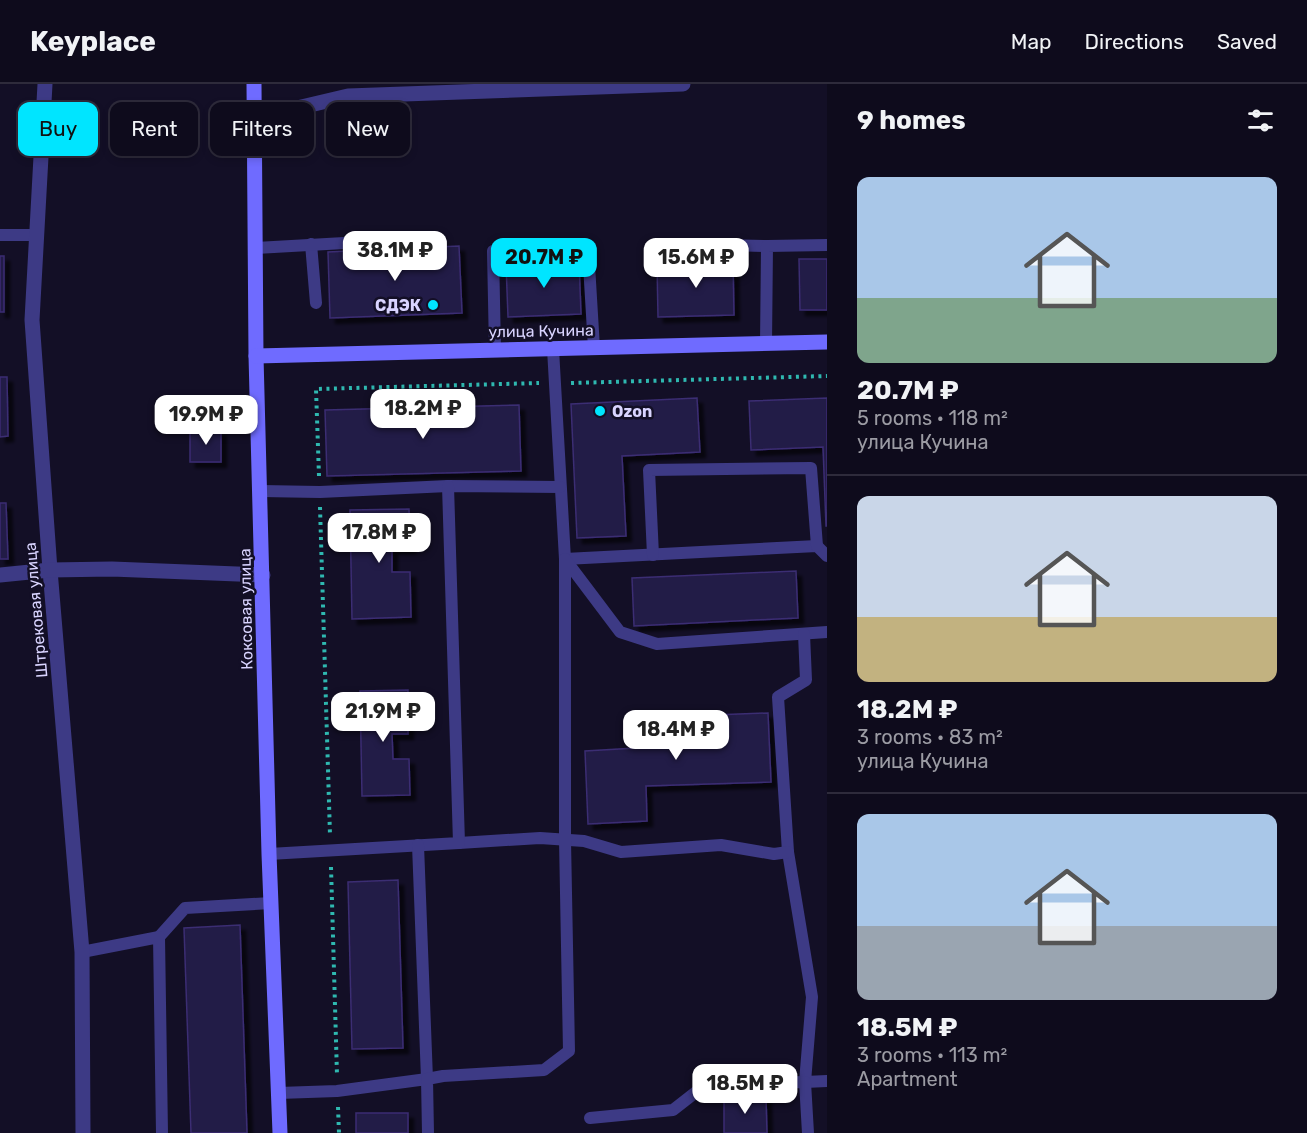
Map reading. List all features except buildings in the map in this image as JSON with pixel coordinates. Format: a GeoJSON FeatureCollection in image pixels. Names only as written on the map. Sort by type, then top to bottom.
{"type":"FeatureCollection","features":[{"type":"Feature","properties":{"kind":"main road","name":"Коксовая улица"},"geometry":{"type":"LineString","coordinates":[[254,84],[255,102]]}},
{"type":"Feature","properties":{"kind":"main road","name":"Коксовая улица"},"geometry":{"type":"LineString","coordinates":[[255,156],[256,356],[269,854],[280,1133]]}},
{"type":"Feature","properties":{"kind":"main road","name":"улица Кучина"},"geometry":{"type":"LineString","coordinates":[[256,356],[827,342]]}},
{"type":"Feature","properties":{"kind":"street","name":"Штрековая улица"},"geometry":{"type":"LineString","coordinates":[[45,84],[32,320],[82,952],[83,1133]]}},
{"type":"Feature","properties":{"kind":"street"},"geometry":{"type":"LineString","coordinates":[[314,104],[348,96],[683,84]]}},
{"type":"Feature","properties":{"kind":"street"},"geometry":{"type":"LineString","coordinates":[[0,575],[50,570],[112,568],[263,574]]}},
{"type":"Feature","properties":{"kind":"lane"},"geometry":{"type":"LineString","coordinates":[[0,235],[36,235]]}},
{"type":"Feature","properties":{"kind":"lane"},"geometry":{"type":"LineString","coordinates":[[256,248],[362,242]]}},
{"type":"Feature","properties":{"kind":"lane"},"geometry":{"type":"LineString","coordinates":[[311,244],[316,303]]}},
{"type":"Feature","properties":{"kind":"lane"},"geometry":{"type":"LineString","coordinates":[[684,244],[827,245]]}},
{"type":"Feature","properties":{"kind":"lane"},"geometry":{"type":"LineString","coordinates":[[766,344],[767,246]]}},
{"type":"Feature","properties":{"kind":"lane"},"geometry":{"type":"LineString","coordinates":[[495,350],[493,250],[588,248],[594,348]]}},
{"type":"Feature","properties":{"kind":"lane"},"geometry":{"type":"LineString","coordinates":[[279,1093],[337,1091],[443,1076],[544,1070],[569,1051],[565,840],[565,559],[553,349]]}},
{"type":"Feature","properties":{"kind":"lane"},"geometry":{"type":"LineString","coordinates":[[653,555],[648,470],[811,468],[817,546],[827,556]]}},
{"type":"Feature","properties":{"kind":"lane"},"geometry":{"type":"LineString","coordinates":[[261,491],[320,492],[448,486],[560,487]]}},
{"type":"Feature","properties":{"kind":"lane"},"geometry":{"type":"LineString","coordinates":[[448,486],[459,843]]}},
{"type":"Feature","properties":{"kind":"lane"},"geometry":{"type":"LineString","coordinates":[[565,559],[817,546]]}},
{"type":"Feature","properties":{"kind":"lane"},"geometry":{"type":"LineString","coordinates":[[565,559],[620,632],[657,644],[827,632]]}},
{"type":"Feature","properties":{"kind":"lane"},"geometry":{"type":"LineString","coordinates":[[804,634],[806,680],[778,697],[788,852],[812,997],[805,1082],[808,1133]]}},
{"type":"Feature","properties":{"kind":"lane"},"geometry":{"type":"LineString","coordinates":[[269,854],[540,838],[584,841],[621,852],[721,845],[774,854],[788,852]]}},
{"type":"Feature","properties":{"kind":"lane"},"geometry":{"type":"LineString","coordinates":[[418,845],[428,1133]]}},
{"type":"Feature","properties":{"kind":"lane"},"geometry":{"type":"LineString","coordinates":[[82,952],[159,937],[184,909],[271,903]]}},
{"type":"Feature","properties":{"kind":"lane"},"geometry":{"type":"LineString","coordinates":[[159,937],[162,1133]]}},
{"type":"Feature","properties":{"kind":"lane"},"geometry":{"type":"LineString","coordinates":[[590,1118],[673,1110],[705,1085],[827,1081]]}},
{"type":"Feature","properties":{"kind":"path"},"geometry":{"type":"LineString","coordinates":[[316,389],[339,1133]]}},
{"type":"Feature","properties":{"kind":"place","name":"СДЭК"},"geometry":{"type":"Point","coordinates":[433,305]}},
{"type":"Feature","properties":{"kind":"place","name":"Ozon"},"geometry":{"type":"Point","coordinates":[600,411]}}]}
